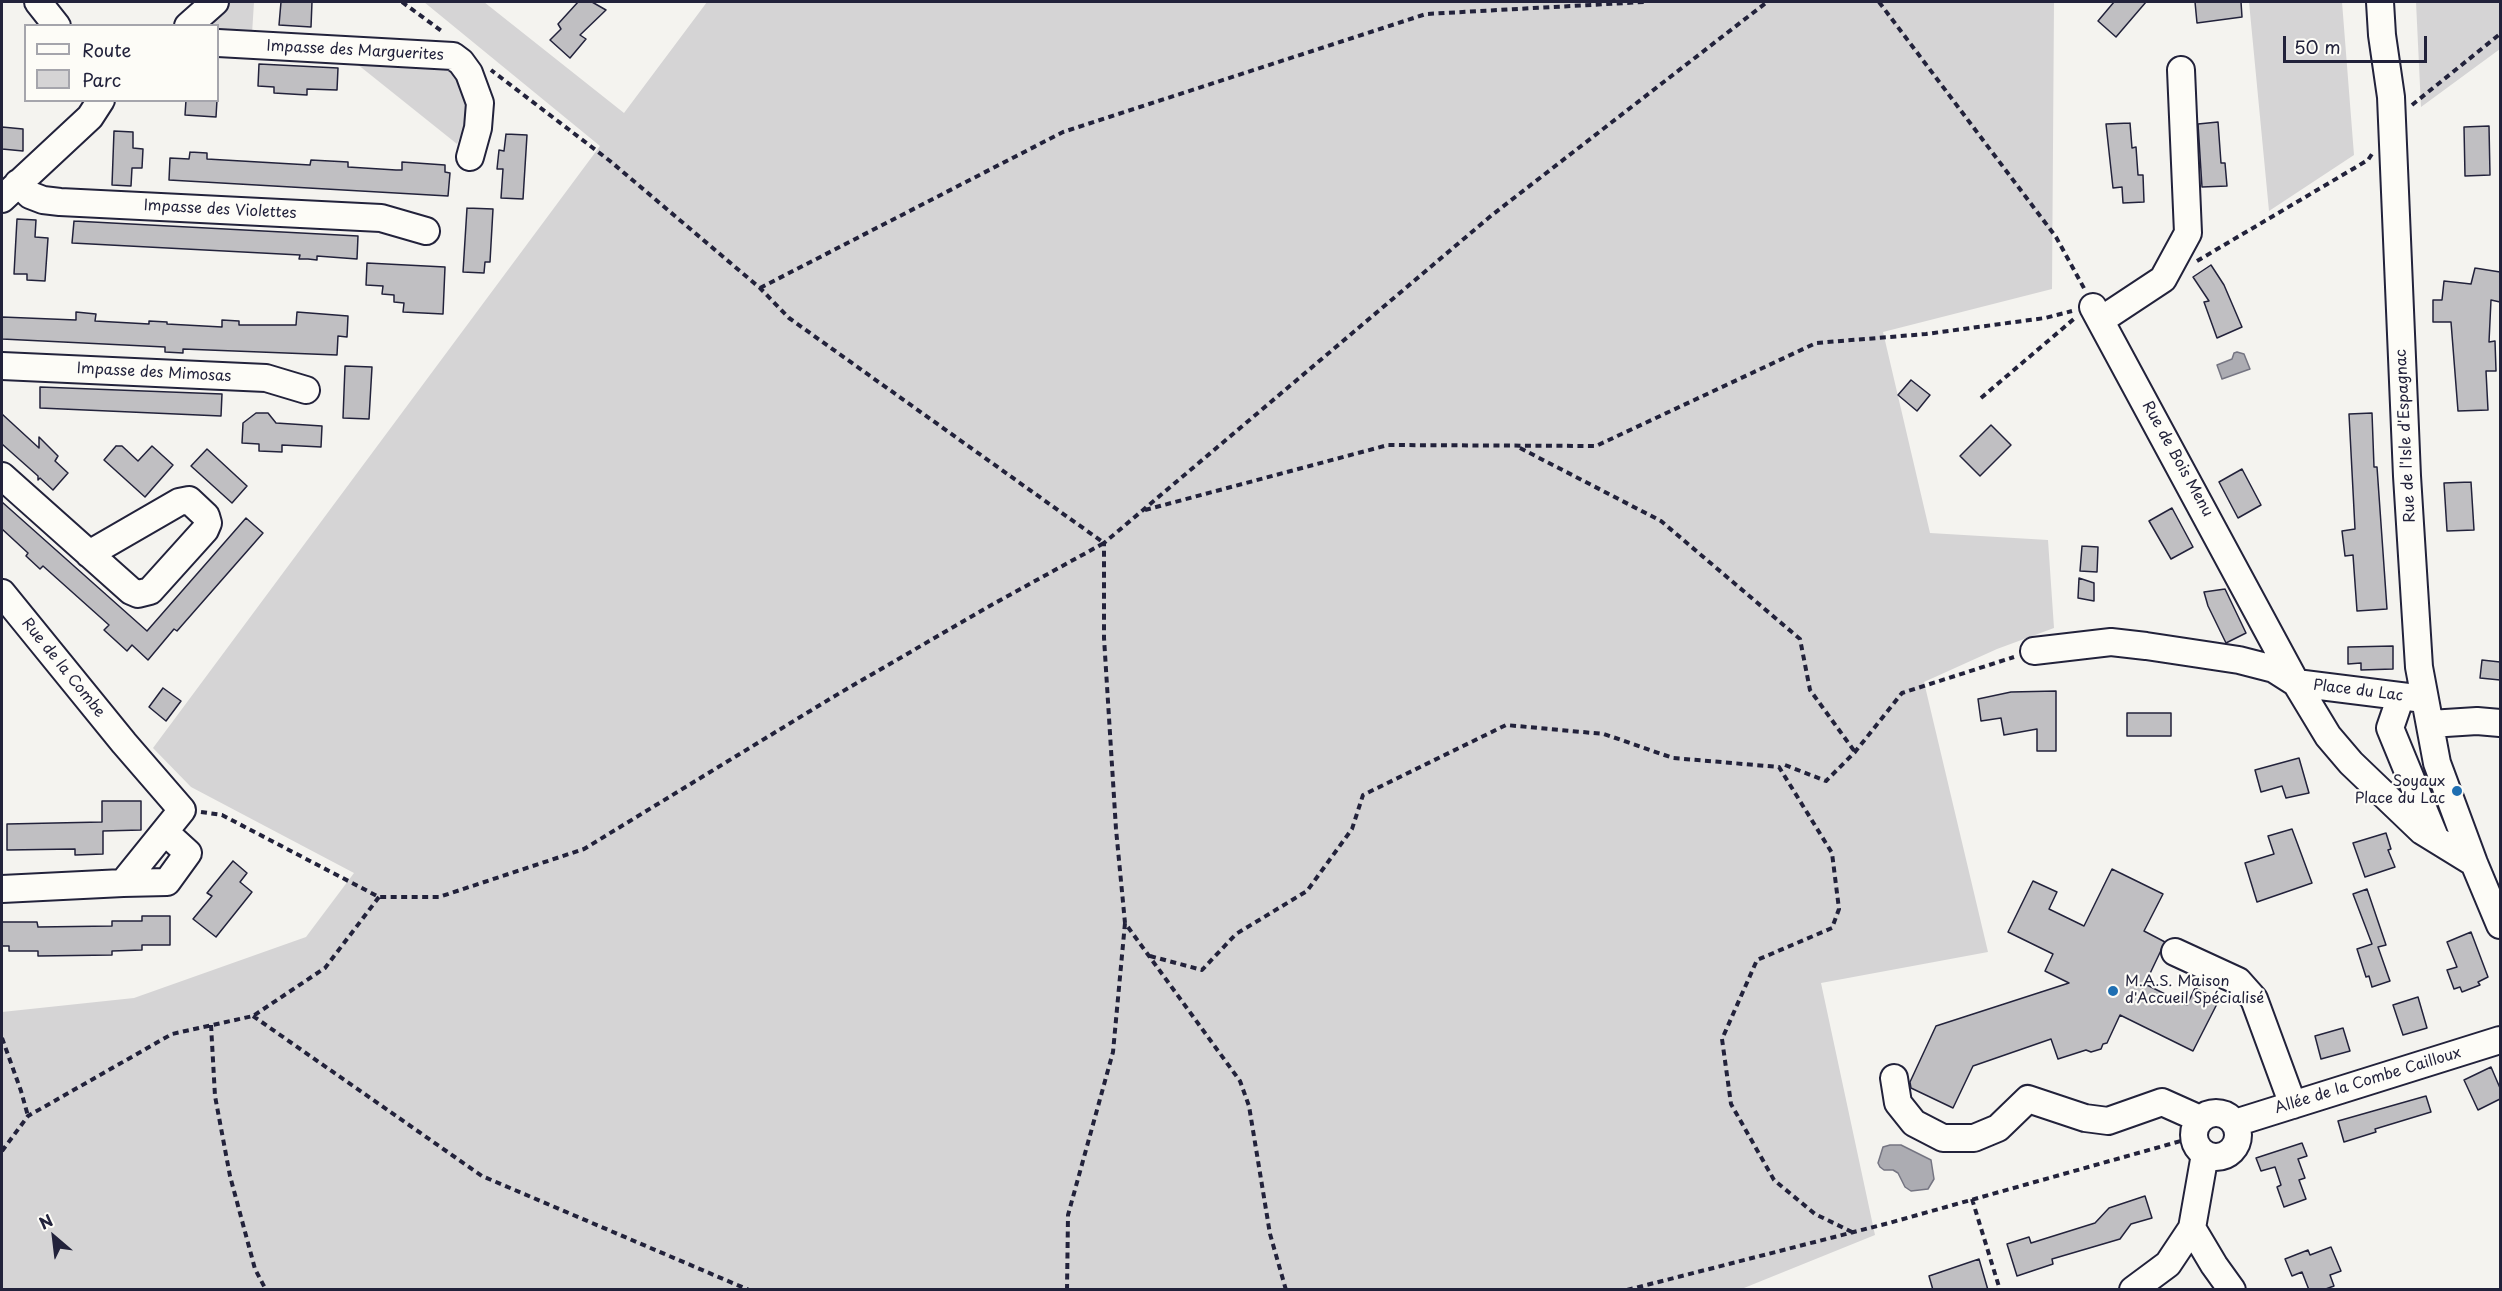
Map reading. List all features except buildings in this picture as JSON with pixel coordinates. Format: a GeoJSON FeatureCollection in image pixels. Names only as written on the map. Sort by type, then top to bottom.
{"type":"FeatureCollection","features":[{"type":"Feature","properties":{"kind":"street"},"geometry":{"type":"LineString","coordinates":[[38,2],[55,24]]}},
{"type":"Feature","properties":{"kind":"street"},"geometry":{"type":"LineString","coordinates":[[190,24],[215,2]]}},
{"type":"Feature","properties":{"kind":"street","name":"Rue de l'Isle d'Espagnac"},"geometry":{"type":"LineString","coordinates":[[2380,2],[2382,35],[2391,96],[2407,476],[2420,667],[2419,706],[2437,763],[2500,925]]}},
{"type":"Feature","properties":{"kind":"street","name":"Impasse des Marguerites"},"geometry":{"type":"LineString","coordinates":[[219,43],[453,56],[469,73],[480,103],[479,120],[470,157]]}},
{"type":"Feature","properties":{"kind":"street"},"geometry":{"type":"LineString","coordinates":[[2097,313],[2163,279],[2188,233],[2181,70]]}},
{"type":"Feature","properties":{"kind":"street"},"geometry":{"type":"LineString","coordinates":[[10,191],[90,117],[100,102]]}},
{"type":"Feature","properties":{"kind":"street","name":"Impasse des Violettes"},"geometry":{"type":"LineString","coordinates":[[10,191],[60,202],[381,218],[426,231]]}},
{"type":"Feature","properties":{"kind":"street","name":"Rue de Bois Menu"},"geometry":{"type":"LineString","coordinates":[[2097,313],[2296,683]]}},
{"type":"Feature","properties":{"kind":"street","name":"Impasse des Mimosas"},"geometry":{"type":"LineString","coordinates":[[2,366],[266,378],[306,390]]}},
{"type":"Feature","properties":{"kind":"street"},"geometry":{"type":"LineString","coordinates":[[2,476],[90,554]]}},
{"type":"Feature","properties":{"kind":"street","name":"Rue de la Combe"},"geometry":{"type":"LineString","coordinates":[[2,593],[124,743],[182,810]]}},
{"type":"Feature","properties":{"kind":"street"},"geometry":{"type":"LineString","coordinates":[[2034,651],[2110,642],[2146,646],[2239,660],[2274,669],[2296,683]]}},
{"type":"Feature","properties":{"kind":"street","name":"Place du Lac"},"geometry":{"type":"LineString","coordinates":[[2296,683],[2419,706],[2477,721],[2500,723]]}},
{"type":"Feature","properties":{"kind":"street","name":"Place du Lac"},"geometry":{"type":"LineString","coordinates":[[2296,683],[2328,736],[2351,762],[2422,831],[2474,863]]}},
{"type":"Feature","properties":{"kind":"street"},"geometry":{"type":"LineString","coordinates":[[2419,706],[2390,728],[2436,839]]}},
{"type":"Feature","properties":{"kind":"street"},"geometry":{"type":"LineString","coordinates":[[2,889],[123,883],[182,810]]}},
{"type":"Feature","properties":{"kind":"street"},"geometry":{"type":"LineString","coordinates":[[2175,952],[2238,981],[2254,999],[2293,1105]]}},
{"type":"Feature","properties":{"kind":"street","name":"Allée de la Combe Cailloux"},"geometry":{"type":"LineString","coordinates":[[2235,1123],[2500,1040]]}},
{"type":"Feature","properties":{"kind":"street"},"geometry":{"type":"LineString","coordinates":[[1894,1078],[1898,1103],[1914,1123],[1943,1138],[1974,1138],[1998,1128],[2028,1099],[2085,1118],[2108,1121],[2162,1102],[2200,1137],[2219,1157],[2232,1150],[2238,1137],[2235,1123],[2230,1118],[2219,1113],[2206,1115],[2200,1137],[2192,1228],[2168,1264],[2133,1290]]}},
{"type":"Feature","properties":{"kind":"street"},"geometry":{"type":"LineString","coordinates":[[2192,1228],[2232,1290]]}},
{"type":"Feature","properties":{"kind":"street"},"geometry":{"type":"LineString","coordinates":[[2168,1264],[2214,1265]]}},
{"type":"Feature","properties":{"kind":"path"},"geometry":{"type":"LineString","coordinates":[[402,2],[450,38]]}},
{"type":"Feature","properties":{"kind":"path"},"geometry":{"type":"LineString","coordinates":[[760,288],[1063,132],[1426,14],[1644,2]]}},
{"type":"Feature","properties":{"kind":"path"},"geometry":{"type":"LineString","coordinates":[[182,810],[222,815],[379,897],[439,897],[584,849],[854,685],[1104,543],[1492,215],[1767,2]]}},
{"type":"Feature","properties":{"kind":"path"},"geometry":{"type":"LineString","coordinates":[[1879,2],[2056,237],[2097,313]]}},
{"type":"Feature","properties":{"kind":"path"},"geometry":{"type":"LineString","coordinates":[[2391,122],[2500,34]]}},
{"type":"Feature","properties":{"kind":"path"},"geometry":{"type":"LineString","coordinates":[[487,67],[610,161],[760,288],[789,318],[1104,543]]}},
{"type":"Feature","properties":{"kind":"path"},"geometry":{"type":"LineString","coordinates":[[2194,263],[2368,160],[2373,152]]}},
{"type":"Feature","properties":{"kind":"path"},"geometry":{"type":"LineString","coordinates":[[1142,511],[1388,445],[1596,447],[1816,343],[1926,334],[2097,313]]}},
{"type":"Feature","properties":{"kind":"path"},"geometry":{"type":"LineString","coordinates":[[1981,398],[2073,319],[2097,313]]}},
{"type":"Feature","properties":{"kind":"path"},"geometry":{"type":"LineString","coordinates":[[1520,448],[1661,521],[1800,639],[1810,690],[1855,752]]}},
{"type":"Feature","properties":{"kind":"path"},"geometry":{"type":"LineString","coordinates":[[1067,1290],[1068,1215],[1113,1052],[1125,923],[1115,817],[1104,638],[1104,543]]}},
{"type":"Feature","properties":{"kind":"path"},"geometry":{"type":"LineString","coordinates":[[1785,765],[1826,782],[1855,752],[1902,693],[2034,651]]}},
{"type":"Feature","properties":{"kind":"path"},"geometry":{"type":"LineString","coordinates":[[1150,956],[1202,970],[1236,934],[1307,891],[1352,829],[1363,795],[1506,725],[1604,734],[1673,758],[1779,767],[1832,853],[1839,909],[1832,928],[1757,960],[1722,1039],[1731,1104],[1774,1180],[1815,1214],[1852,1232]]}},
{"type":"Feature","properties":{"kind":"path"},"geometry":{"type":"LineString","coordinates":[[2,1151],[28,1116],[172,1034],[253,1016],[325,968],[379,897]]}},
{"type":"Feature","properties":{"kind":"path"},"geometry":{"type":"LineString","coordinates":[[1125,923],[1240,1081],[1249,1106],[1270,1234],[1286,1290]]}},
{"type":"Feature","properties":{"kind":"path"},"geometry":{"type":"LineString","coordinates":[[253,1016],[482,1176],[749,1290]]}},
{"type":"Feature","properties":{"kind":"path"},"geometry":{"type":"LineString","coordinates":[[211,1025],[215,1096],[230,1176],[255,1269],[266,1290]]}},
{"type":"Feature","properties":{"kind":"path"},"geometry":{"type":"LineString","coordinates":[[2,1038],[28,1116]]}},
{"type":"Feature","properties":{"kind":"path"},"geometry":{"type":"LineString","coordinates":[[1627,1290],[1852,1232],[2200,1137]]}},
{"type":"Feature","properties":{"kind":"path"},"geometry":{"type":"LineString","coordinates":[[1971,1199],[2000,1290]]}},
{"type":"Feature","properties":{"kind":"green space"},"geometry":{"type":"Polygon","coordinates":[[[229,2],[254,2],[252,34],[221,33],[219,24],[214,24],[210,18],[229,2]]]}},
{"type":"Feature","properties":{"kind":"green space"},"geometry":{"type":"Polygon","coordinates":[[[424,2],[484,2],[624,113],[707,2],[2054,2],[2052,289],[1883,332],[1930,533],[2048,540],[2054,628],[1997,649],[1924,682],[1988,952],[1821,983],[1875,1235],[1739,1290],[2,1289],[2,1012],[134,998],[306,937],[354,873],[191,787],[153,748],[600,146],[424,2]]]}},
{"type":"Feature","properties":{"kind":"green space"},"geometry":{"type":"Polygon","coordinates":[[[2249,2],[2342,2],[2354,155],[2269,211],[2249,2]]]}},
{"type":"Feature","properties":{"kind":"green space"},"geometry":{"type":"Polygon","coordinates":[[[2416,2],[2500,2],[2500,49],[2421,107],[2416,2]]]}},
{"type":"Feature","properties":{"kind":"green space"},"geometry":{"type":"Polygon","coordinates":[[[352,60],[449,61],[471,111],[457,144],[352,60]]]}},
{"type":"Feature","properties":{"kind":"shaded area"},"geometry":{"type":"Polygon","coordinates":[[[2234,353],[2244,354],[2250,369],[2222,379],[2217,365],[2232,359],[2234,353]]]}},
{"type":"Feature","properties":{"kind":"shaded area"},"geometry":{"type":"Polygon","coordinates":[[[1901,1145],[1931,1160],[1934,1179],[1928,1189],[1911,1191],[1905,1187],[1898,1173],[1880,1167],[1878,1163],[1883,1147],[1901,1145]]]}},
{"type":"Feature","properties":{"kind":"place","name":"Soyaux Place du Lac"},"geometry":{"type":"Point","coordinates":[2457,791]}},
{"type":"Feature","properties":{"kind":"place","name":"M.A.S. Maison d'Accueil Spécialisé"},"geometry":{"type":"Point","coordinates":[2113,991]}}]}
